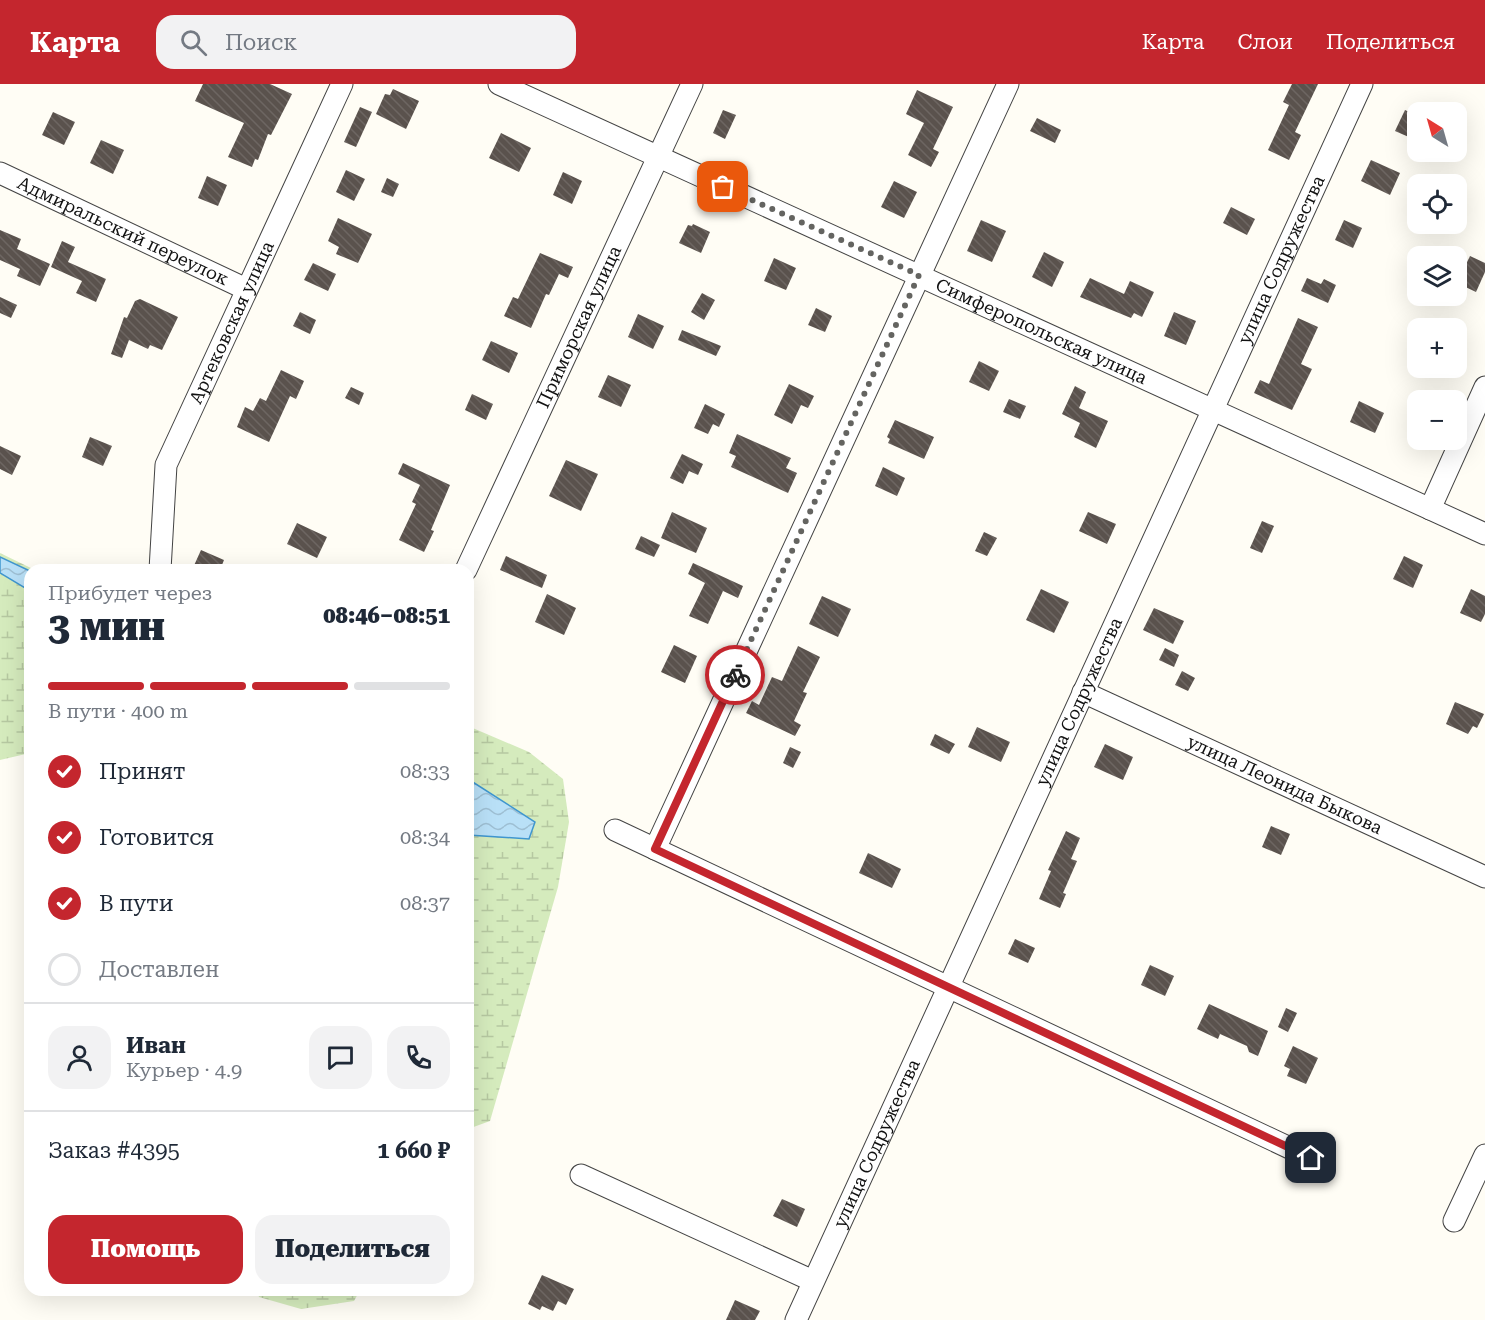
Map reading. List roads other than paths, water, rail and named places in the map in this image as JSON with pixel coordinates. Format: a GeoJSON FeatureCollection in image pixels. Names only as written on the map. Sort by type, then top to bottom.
{"type":"FeatureCollection","features":[{"type":"Feature","properties":{"kind":"street","name":"Артековская улица"},"geometry":{"type":"LineString","coordinates":[[160,564],[166,465],[342,84]]}},
{"type":"Feature","properties":{"kind":"street","name":"Симферопольская улица"},"geometry":{"type":"LineString","coordinates":[[499,84],[1485,534]]}},
{"type":"Feature","properties":{"kind":"street","name":"Приморская улица"},"geometry":{"type":"LineString","coordinates":[[469,564],[692,84]]}},
{"type":"Feature","properties":{"kind":"street"},"geometry":{"type":"LineString","coordinates":[[655,849],[1008,84]]}},
{"type":"Feature","properties":{"kind":"street","name":"улица Содружества"},"geometry":{"type":"LineString","coordinates":[[796,1320],[1362,84]]}},
{"type":"Feature","properties":{"kind":"street","name":"Адмиральский переулок"},"geometry":{"type":"LineString","coordinates":[[0,173],[246,289]]}},
{"type":"Feature","properties":{"kind":"street"},"geometry":{"type":"LineString","coordinates":[[1430,509],[1485,387]]}},
{"type":"Feature","properties":{"kind":"street","name":"улица Леонида Быкова"},"geometry":{"type":"LineString","coordinates":[[1083,692],[1485,878]]}},
{"type":"Feature","properties":{"kind":"street"},"geometry":{"type":"LineString","coordinates":[[615,830],[1311,1158]]}},
{"type":"Feature","properties":{"kind":"street"},"geometry":{"type":"LineString","coordinates":[[1454,1221],[1485,1155]]}},
{"type":"Feature","properties":{"kind":"street"},"geometry":{"type":"LineString","coordinates":[[581,1175],[813,1281]]}},
{"type":"Feature","properties":{"kind":"water"},"geometry":{"type":"Polygon","coordinates":[[[0,557],[24,568],[24,587],[0,573],[0,557]]]}},
{"type":"Feature","properties":{"kind":"water"},"geometry":{"type":"Polygon","coordinates":[[[474,783],[535,822],[529,839],[474,835],[474,783]]]}}]}
